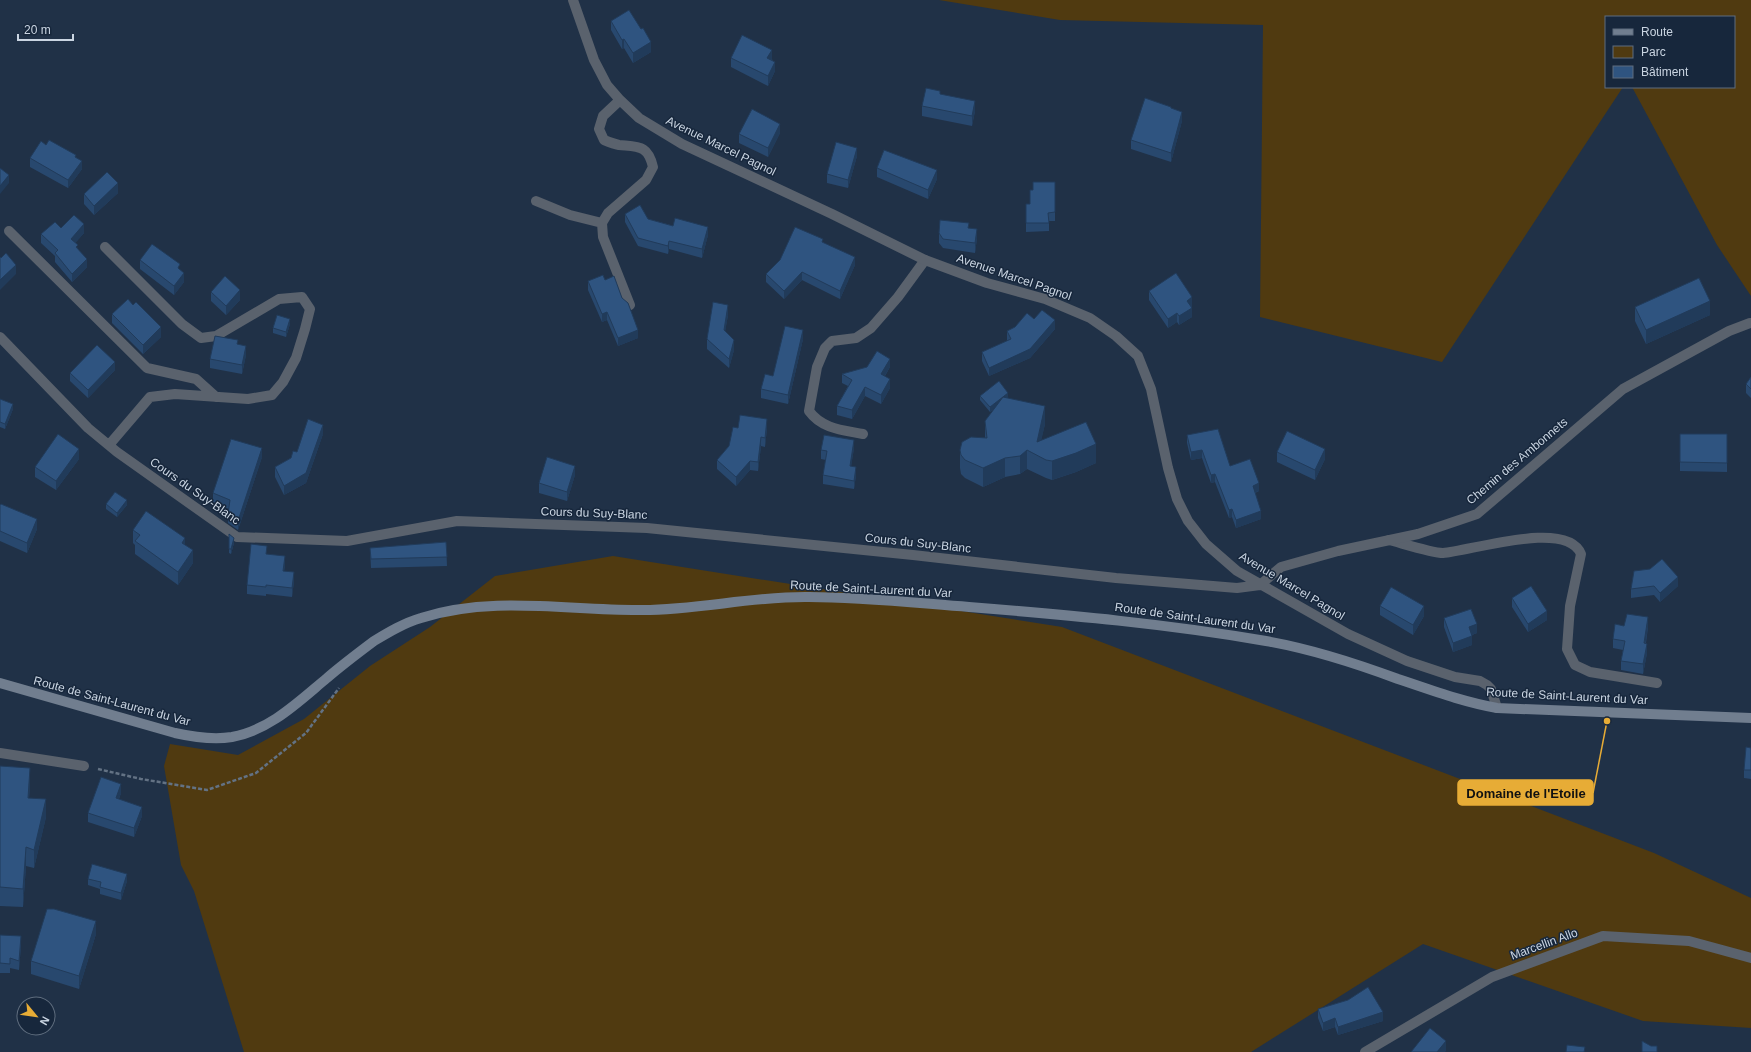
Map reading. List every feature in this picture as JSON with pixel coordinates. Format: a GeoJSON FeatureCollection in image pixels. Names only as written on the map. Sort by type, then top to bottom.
{"type":"FeatureCollection","features":[{"type":"Feature","properties":{"kind":"main road","name":"Route de Saint-Laurent du Var"},"geometry":{"type":"LineString","coordinates":[[0,683],[175,733],[200,738],[222,738],[247,732],[272,722],[369,645],[390,632],[419,618],[448,611],[519,605],[648,610],[752,599],[807,597],[882,601],[1075,616],[1158,625],[1261,640],[1326,654],[1469,702],[1497,708],[1751,718]]}},
{"type":"Feature","properties":{"kind":"street","name":"Avenue Marcel Pagnol"},"geometry":{"type":"LineString","coordinates":[[573,0],[594,60],[607,85],[639,118],[682,144],[832,214],[925,260],[987,283],[1046,299],[1090,318],[1116,336],[1138,356],[1151,389],[1168,468],[1177,499],[1188,521],[1206,544],[1237,571],[1348,634],[1407,661],[1455,677],[1480,681],[1491,689],[1497,708]]}},
{"type":"Feature","properties":{"kind":"street"},"geometry":{"type":"LineString","coordinates":[[620,100],[603,116],[599,130],[604,140],[617,145],[639,146],[650,155],[653,166],[646,180],[608,213],[602,223],[603,237],[630,304]]}},
{"type":"Feature","properties":{"kind":"street"},"geometry":{"type":"LineString","coordinates":[[536,201],[570,215],[602,223]]}},
{"type":"Feature","properties":{"kind":"street"},"geometry":{"type":"LineString","coordinates":[[9,231],[147,368],[196,379],[216,397]]}},
{"type":"Feature","properties":{"kind":"street"},"geometry":{"type":"LineString","coordinates":[[105,247],[182,324],[201,338],[216,336],[279,299],[302,297],[310,309],[296,358],[283,382],[272,395],[248,399],[175,394],[150,397],[109,445]]}},
{"type":"Feature","properties":{"kind":"street"},"geometry":{"type":"LineString","coordinates":[[863,434],[830,427],[816,421],[809,411],[817,367],[825,348],[832,341],[856,338],[871,328],[898,297],[925,260]]}},
{"type":"Feature","properties":{"kind":"street","name":"Chemin des Ambonnets"},"geometry":{"type":"LineString","coordinates":[[1260,585],[1281,567],[1338,550],[1418,534],[1477,514],[1623,389],[1729,331],[1750,323]]}},
{"type":"Feature","properties":{"kind":"street","name":"Cours du Suy-Blanc"},"geometry":{"type":"LineString","coordinates":[[0,337],[88,428],[109,445],[237,537],[347,541],[457,521],[647,528],[913,555],[1116,578],[1237,588],[1260,585]]}},
{"type":"Feature","properties":{"kind":"street"},"geometry":{"type":"LineString","coordinates":[[1389,540],[1441,553],[1501,542],[1548,538],[1557,538],[1575,545],[1581,554],[1570,606],[1567,649],[1575,665],[1590,672],[1657,683]]}},
{"type":"Feature","properties":{"kind":"street"},"geometry":{"type":"LineString","coordinates":[[0,752],[84,766]]}},
{"type":"Feature","properties":{"kind":"street","name":"Marcellin Allo"},"geometry":{"type":"LineString","coordinates":[[1365,1052],[1492,977],[1603,936],[1689,941],[1751,958]]}},
{"type":"Feature","properties":{"kind":"green space"},"geometry":{"type":"Polygon","coordinates":[[[939,0],[1751,0],[1751,296],[1717,245],[1633,88],[1735,88],[1735,16],[1605,16],[1605,88],[1622,88],[1442,362],[1260,317],[1263,25],[1060,20],[939,0]]]}},
{"type":"Feature","properties":{"kind":"green space"},"geometry":{"type":"Polygon","coordinates":[[[613,556],[1062,627],[1654,853],[1751,898],[1751,1028],[1643,1021],[1423,944],[1251,1052],[244,1052],[194,891],[181,865],[164,766],[170,744],[238,755],[304,719],[370,666],[430,627],[495,576],[613,556]]]}},
{"type":"Feature","properties":{"kind":"building"},"geometry":{"type":"Polygon","coordinates":[[[629,10],[641,29],[643,28],[651,42],[633,53],[624,39],[622,40],[611,21],[629,10]]]}},
{"type":"Feature","properties":{"kind":"building"},"geometry":{"type":"Polygon","coordinates":[[[742,35],[772,50],[767,58],[775,62],[768,76],[731,58],[742,35]]]}},
{"type":"Feature","properties":{"kind":"building"},"geometry":{"type":"Polygon","coordinates":[[[926,88],[940,91],[940,94],[975,101],[972,116],[922,106],[926,88]]]}},
{"type":"Feature","properties":{"kind":"building"},"geometry":{"type":"Polygon","coordinates":[[[1145,98],[1182,112],[1171,153],[1131,140],[1145,98]]]}},
{"type":"Feature","properties":{"kind":"building"},"geometry":{"type":"Polygon","coordinates":[[[752,109],[780,124],[768,148],[739,134],[752,109]]]}},
{"type":"Feature","properties":{"kind":"building"},"geometry":{"type":"Polygon","coordinates":[[[49,140],[76,155],[75,157],[82,161],[68,180],[30,158],[41,141],[46,145],[49,140]]]}},
{"type":"Feature","properties":{"kind":"building"},"geometry":{"type":"Polygon","coordinates":[[[836,142],[857,148],[848,180],[827,174],[836,142]]]}},
{"type":"Feature","properties":{"kind":"building"},"geometry":{"type":"Polygon","coordinates":[[[884,150],[937,170],[928,190],[877,168],[884,150]]]}},
{"type":"Feature","properties":{"kind":"building"},"geometry":{"type":"Polygon","coordinates":[[[0,168],[9,175],[0,186],[0,168]]]}},
{"type":"Feature","properties":{"kind":"building"},"geometry":{"type":"Polygon","coordinates":[[[107,172],[118,183],[94,206],[84,194],[107,172]]]}},
{"type":"Feature","properties":{"kind":"building"},"geometry":{"type":"Polygon","coordinates":[[[1033,182],[1055,182],[1055,212],[1048,213],[1049,223],[1026,223],[1026,204],[1030,204],[1030,190],[1033,190],[1033,182]]]}},
{"type":"Feature","properties":{"kind":"building"},"geometry":{"type":"Polygon","coordinates":[[[640,205],[648,219],[673,226],[675,218],[708,227],[702,249],[669,241],[668,246],[638,238],[625,214],[640,205]]]}},
{"type":"Feature","properties":{"kind":"building"},"geometry":{"type":"Polygon","coordinates":[[[74,215],[84,224],[71,239],[78,245],[76,247],[87,259],[72,274],[55,253],[58,250],[41,234],[55,222],[61,228],[74,215]]]}},
{"type":"Feature","properties":{"kind":"building"},"geometry":{"type":"Polygon","coordinates":[[[940,220],[969,223],[968,228],[977,229],[975,243],[943,239],[939,233],[940,220]]]}},
{"type":"Feature","properties":{"kind":"building"},"geometry":{"type":"Polygon","coordinates":[[[795,227],[823,239],[822,242],[855,257],[840,291],[802,272],[784,291],[766,274],[780,260],[795,227]]]}},
{"type":"Feature","properties":{"kind":"building"},"geometry":{"type":"Polygon","coordinates":[[[152,244],[180,264],[178,268],[184,273],[174,286],[140,260],[152,244]]]}},
{"type":"Feature","properties":{"kind":"building"},"geometry":{"type":"Polygon","coordinates":[[[6,253],[16,265],[0,280],[0,257],[1,258],[6,253]]]}},
{"type":"Feature","properties":{"kind":"building"},"geometry":{"type":"Polygon","coordinates":[[[1176,273],[1192,297],[1187,301],[1192,308],[1179,316],[1177,313],[1168,319],[1149,291],[1176,273]]]}},
{"type":"Feature","properties":{"kind":"building"},"geometry":{"type":"Polygon","coordinates":[[[603,275],[605,280],[614,276],[622,298],[628,303],[638,330],[618,338],[607,312],[602,314],[588,281],[603,275]]]}},
{"type":"Feature","properties":{"kind":"building"},"geometry":{"type":"Polygon","coordinates":[[[225,276],[240,290],[226,306],[211,292],[225,276]]]}},
{"type":"Feature","properties":{"kind":"building"},"geometry":{"type":"Polygon","coordinates":[[[1699,278],[1710,301],[1646,330],[1635,307],[1699,278]]]}},
{"type":"Feature","properties":{"kind":"building"},"geometry":{"type":"Polygon","coordinates":[[[128,299],[133,305],[136,302],[161,327],[143,345],[112,314],[128,299]]]}},
{"type":"Feature","properties":{"kind":"building"},"geometry":{"type":"Polygon","coordinates":[[[713,302],[728,305],[724,330],[734,340],[729,359],[707,339],[713,302]]]}},
{"type":"Feature","properties":{"kind":"building"},"geometry":{"type":"Polygon","coordinates":[[[1042,310],[1055,320],[1030,349],[989,368],[982,352],[1011,339],[1007,331],[1015,327],[1027,313],[1034,319],[1042,310]]]}},
{"type":"Feature","properties":{"kind":"building"},"geometry":{"type":"Polygon","coordinates":[[[277,315],[290,319],[286,332],[273,328],[277,315]]]}},
{"type":"Feature","properties":{"kind":"building"},"geometry":{"type":"Polygon","coordinates":[[[785,326],[803,330],[788,395],[761,389],[765,374],[773,376],[785,326]]]}},
{"type":"Feature","properties":{"kind":"building"},"geometry":{"type":"Polygon","coordinates":[[[215,336],[238,340],[237,344],[246,346],[242,365],[210,359],[215,336]]]}},
{"type":"Feature","properties":{"kind":"building"},"geometry":{"type":"Polygon","coordinates":[[[97,345],[115,362],[88,390],[70,373],[97,345]]]}},
{"type":"Feature","properties":{"kind":"building"},"geometry":{"type":"Polygon","coordinates":[[[877,351],[890,359],[881,374],[890,379],[881,395],[865,387],[852,410],[837,406],[852,380],[842,374],[867,367],[877,351]]]}},
{"type":"Feature","properties":{"kind":"building"},"geometry":{"type":"Polygon","coordinates":[[[1751,377],[1751,389],[1746,384],[1751,377]]]}},
{"type":"Feature","properties":{"kind":"building"},"geometry":{"type":"Polygon","coordinates":[[[999,381],[1008,393],[990,407],[980,396],[999,381]]]}},
{"type":"Feature","properties":{"kind":"building"},"geometry":{"type":"Polygon","coordinates":[[[1003,397],[1045,406],[1037,442],[1086,422],[1096,444],[1052,461],[1046,460],[1027,450],[1020,456],[1005,458],[983,468],[965,460],[961,455],[960,450],[962,442],[971,437],[987,438],[985,421],[1003,397]]]}},
{"type":"Feature","properties":{"kind":"building"},"geometry":{"type":"Polygon","coordinates":[[[0,399],[13,404],[5,424],[0,422],[0,399]]]}},
{"type":"Feature","properties":{"kind":"building"},"geometry":{"type":"Polygon","coordinates":[[[740,415],[767,419],[765,438],[761,437],[758,462],[750,461],[736,477],[717,460],[729,446],[733,427],[738,428],[740,415]]]}},
{"type":"Feature","properties":{"kind":"building"},"geometry":{"type":"Polygon","coordinates":[[[308,419],[323,425],[306,473],[284,486],[275,467],[291,458],[293,451],[297,452],[308,419]]]}},
{"type":"Feature","properties":{"kind":"building"},"geometry":{"type":"Polygon","coordinates":[[[1218,429],[1230,466],[1250,459],[1259,483],[1253,486],[1261,511],[1236,520],[1232,509],[1229,510],[1215,474],[1211,475],[1202,450],[1191,452],[1187,435],[1218,429]]]}},
{"type":"Feature","properties":{"kind":"building"},"geometry":{"type":"Polygon","coordinates":[[[1287,431],[1325,449],[1315,470],[1277,452],[1287,431]]]}},
{"type":"Feature","properties":{"kind":"building"},"geometry":{"type":"Polygon","coordinates":[[[58,434],[79,449],[56,481],[35,467],[58,434]]]}},
{"type":"Feature","properties":{"kind":"building"},"geometry":{"type":"Polygon","coordinates":[[[1680,434],[1727,434],[1727,463],[1680,462],[1680,434]]]}},
{"type":"Feature","properties":{"kind":"building"},"geometry":{"type":"Polygon","coordinates":[[[824,435],[854,440],[850,466],[856,467],[854,481],[823,475],[827,451],[821,450],[824,435]]]}},
{"type":"Feature","properties":{"kind":"building"},"geometry":{"type":"Polygon","coordinates":[[[231,439],[262,448],[238,521],[228,514],[230,500],[213,493],[231,439]]]}},
{"type":"Feature","properties":{"kind":"building"},"geometry":{"type":"Polygon","coordinates":[[[547,457],[575,466],[567,492],[539,483],[547,457]]]}},
{"type":"Feature","properties":{"kind":"building"},"geometry":{"type":"Polygon","coordinates":[[[115,492],[127,500],[117,513],[106,504],[115,492]]]}},
{"type":"Feature","properties":{"kind":"building"},"geometry":{"type":"Polygon","coordinates":[[[1,504],[37,519],[27,543],[0,531],[1,504]]]}},
{"type":"Feature","properties":{"kind":"building"},"geometry":{"type":"Polygon","coordinates":[[[146,511],[185,538],[182,543],[193,550],[178,572],[135,541],[140,535],[133,530],[146,511]]]}},
{"type":"Feature","properties":{"kind":"building"},"geometry":{"type":"Polygon","coordinates":[[[229,534],[234,538],[231,549],[229,549],[229,534]]]}},
{"type":"Feature","properties":{"kind":"building"},"geometry":{"type":"Polygon","coordinates":[[[446,542],[447,557],[371,559],[370,548],[446,542]]]}},
{"type":"Feature","properties":{"kind":"building"},"geometry":{"type":"Polygon","coordinates":[[[251,544],[267,546],[266,554],[285,556],[283,571],[294,572],[292,588],[266,585],[266,587],[247,585],[251,544]]]}},
{"type":"Feature","properties":{"kind":"building"},"geometry":{"type":"Polygon","coordinates":[[[1662,559],[1678,577],[1660,593],[1654,586],[1631,589],[1634,571],[1650,569],[1662,559]]]}},
{"type":"Feature","properties":{"kind":"building"},"geometry":{"type":"Polygon","coordinates":[[[1531,586],[1547,611],[1528,624],[1512,598],[1531,586]]]}},
{"type":"Feature","properties":{"kind":"building"},"geometry":{"type":"Polygon","coordinates":[[[1391,587],[1424,606],[1413,625],[1380,606],[1391,587]]]}},
{"type":"Feature","properties":{"kind":"building"},"geometry":{"type":"Polygon","coordinates":[[[1471,609],[1477,624],[1469,627],[1472,636],[1453,643],[1444,618],[1471,609]]]}},
{"type":"Feature","properties":{"kind":"building"},"geometry":{"type":"Polygon","coordinates":[[[1627,614],[1648,617],[1644,643],[1647,644],[1643,664],[1621,661],[1625,641],[1613,639],[1615,624],[1624,626],[1627,614]]]}},
{"type":"Feature","properties":{"kind":"building"},"geometry":{"type":"Polygon","coordinates":[[[1746,747],[1751,748],[1751,770],[1744,770],[1746,747]]]}},
{"type":"Feature","properties":{"kind":"building"},"geometry":{"type":"Polygon","coordinates":[[[0,766],[30,768],[28,798],[46,799],[34,850],[26,847],[23,889],[0,887],[0,766]]]}},
{"type":"Feature","properties":{"kind":"building"},"geometry":{"type":"Polygon","coordinates":[[[101,777],[121,784],[116,798],[142,807],[134,828],[88,813],[101,777]]]}},
{"type":"Feature","properties":{"kind":"building"},"geometry":{"type":"Polygon","coordinates":[[[92,864],[127,874],[121,893],[100,887],[101,882],[88,879],[92,864]]]}},
{"type":"Feature","properties":{"kind":"building"},"geometry":{"type":"Polygon","coordinates":[[[47,909],[54,909],[96,921],[79,976],[31,961],[47,909]]]}},
{"type":"Feature","properties":{"kind":"building"},"geometry":{"type":"Polygon","coordinates":[[[0,935],[21,936],[19,961],[10,958],[10,964],[0,963],[0,935]]]}},
{"type":"Feature","properties":{"kind":"building"},"geometry":{"type":"Polygon","coordinates":[[[1368,987],[1383,1012],[1338,1027],[1335,1018],[1323,1023],[1318,1009],[1348,1000],[1368,987]]]}},
{"type":"Feature","properties":{"kind":"building"},"geometry":{"type":"Polygon","coordinates":[[[1430,1028],[1446,1041],[1437,1052],[1411,1052],[1430,1028]]]}},
{"type":"Feature","properties":{"kind":"building"},"geometry":{"type":"Polygon","coordinates":[[[1642,1041],[1651,1046],[1657,1046],[1657,1052],[1642,1052],[1642,1041]]]}},
{"type":"Feature","properties":{"kind":"building"},"geometry":{"type":"Polygon","coordinates":[[[1567,1045],[1585,1047],[1584,1052],[1566,1052],[1567,1045]]]}},
{"type":"Feature","properties":{"kind":"place","name":"Domaine de l'Etoile"},"geometry":{"type":"Point","coordinates":[1607,721]}}]}
